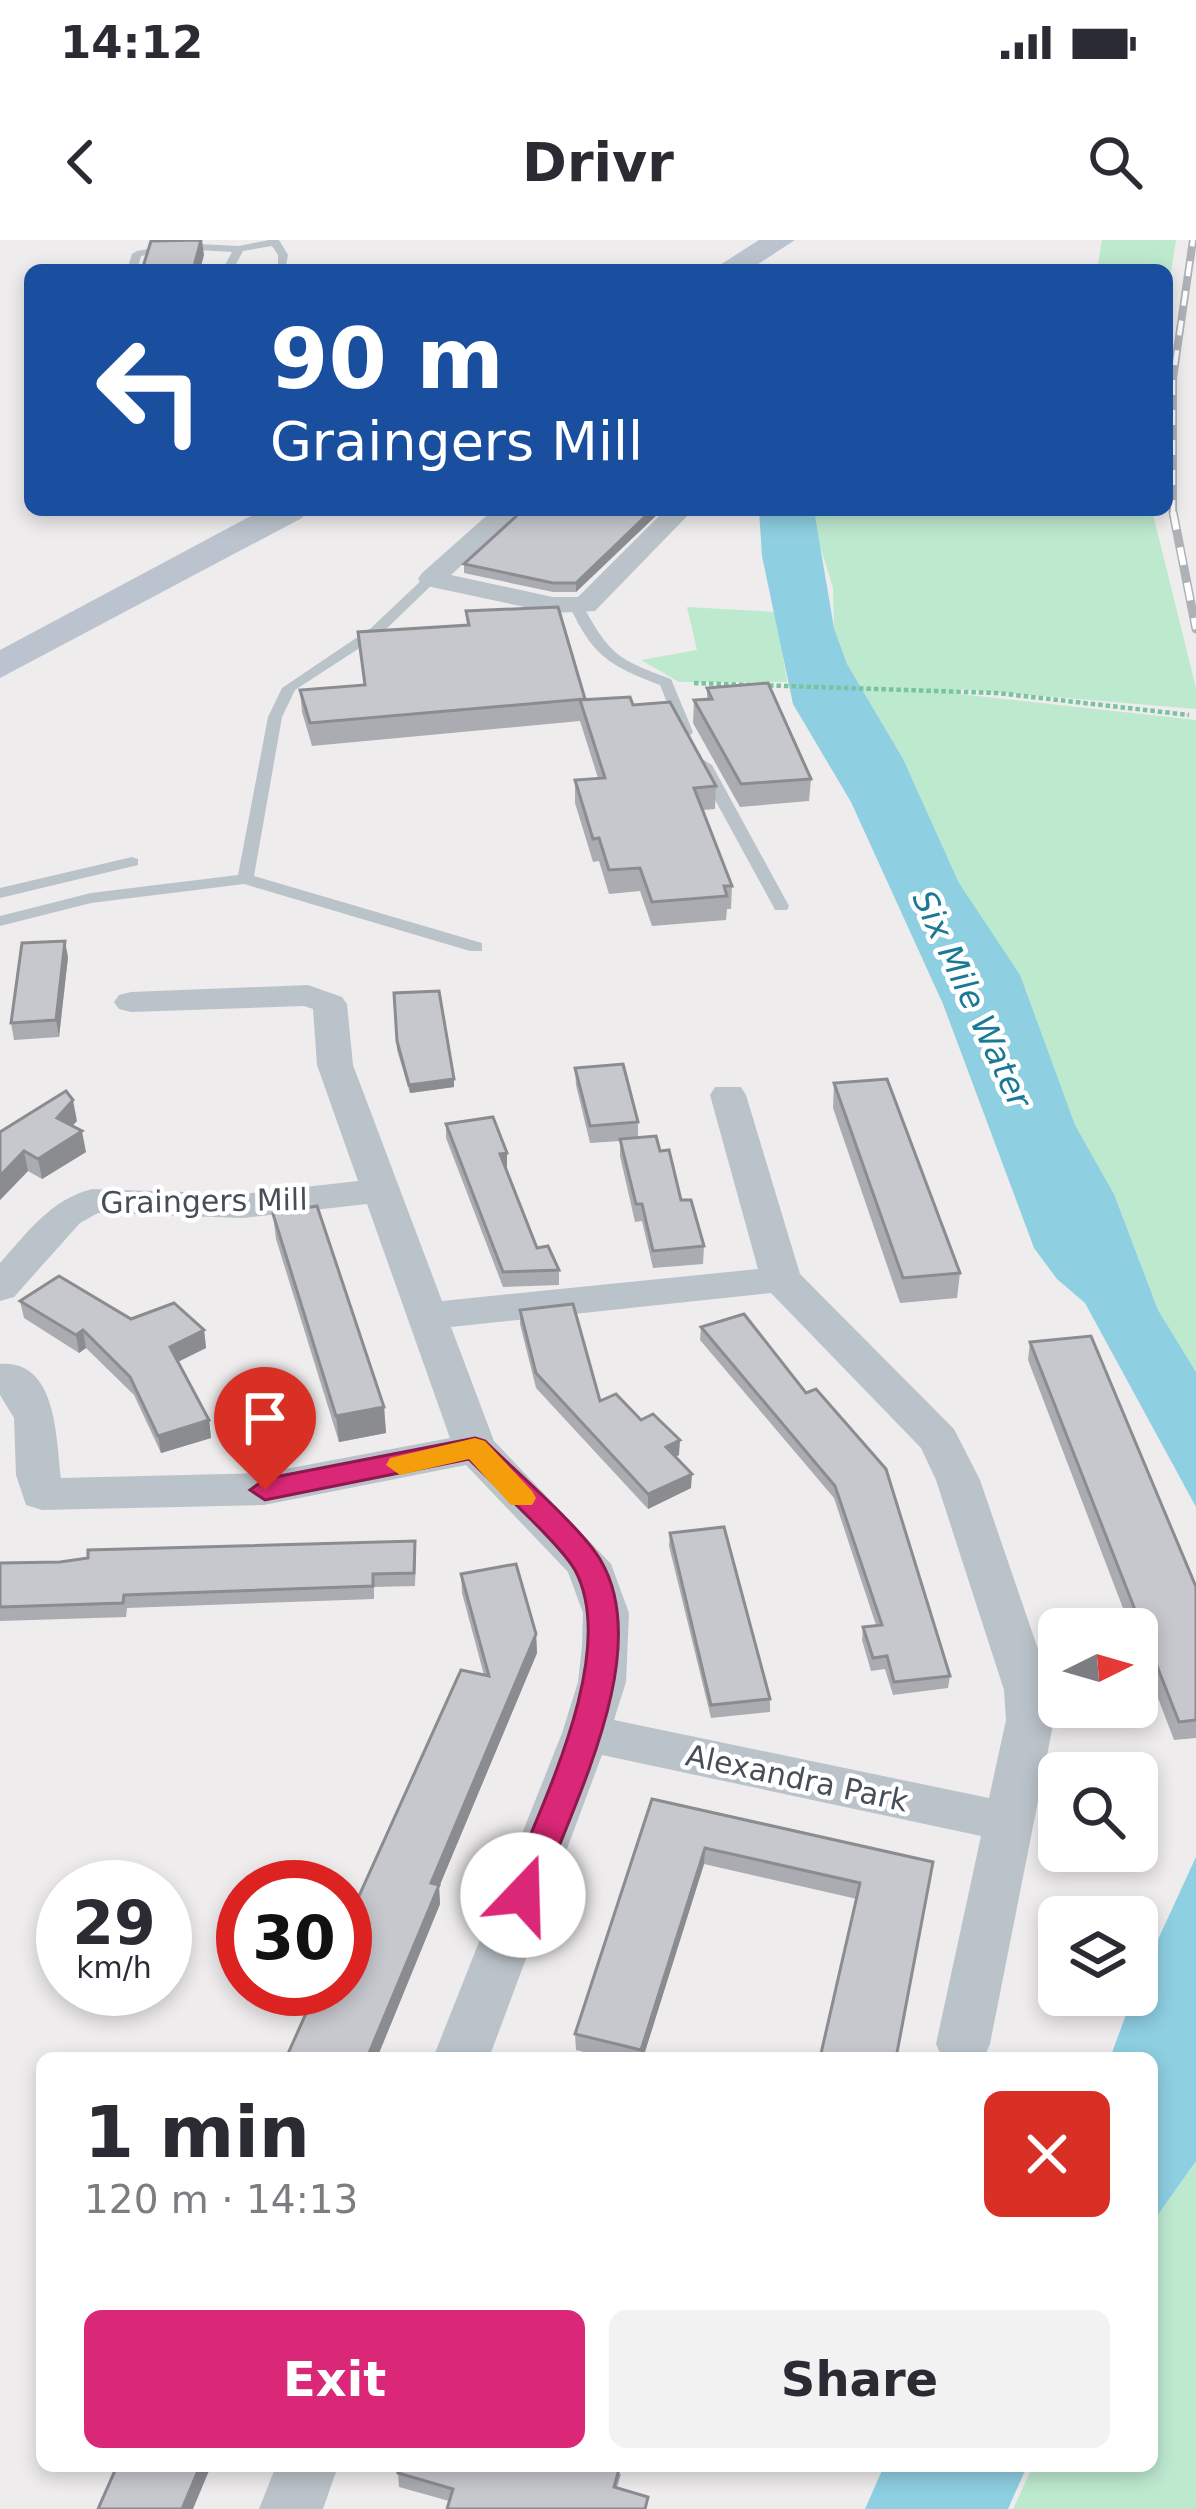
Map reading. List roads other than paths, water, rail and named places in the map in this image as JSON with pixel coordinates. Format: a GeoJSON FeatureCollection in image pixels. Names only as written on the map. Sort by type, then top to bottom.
{"type":"FeatureCollection","features":[{"type":"Feature","properties":{"kind":"main road"},"geometry":{"type":"LineString","coordinates":[[739,264],[780,240]]}},
{"type":"Feature","properties":{"kind":"main road"},"geometry":{"type":"LineString","coordinates":[[0,666],[279,516]]}},
{"type":"Feature","properties":{"kind":"street"},"geometry":{"type":"LineString","coordinates":[[431,579],[501,516]]}},
{"type":"Feature","properties":{"kind":"street"},"geometry":{"type":"LineString","coordinates":[[431,579],[577,607],[597,598],[674,516]]}},
{"type":"Feature","properties":{"kind":"street"},"geometry":{"type":"LineString","coordinates":[[131,1002],[305,995],[325,999],[330,1006],[335,1065],[475,1448],[500,1478],[578,1550],[596,1577],[606,1613],[602,1682],[463,2052]]}},
{"type":"Feature","properties":{"kind":"street"},"geometry":{"type":"LineString","coordinates":[[728,1095],[781,1279],[939,1440],[958,1480],[1031,1705],[963,2044]]}},
{"type":"Feature","properties":{"kind":"street","name":"Graingers Mill"},"geometry":{"type":"LineString","coordinates":[[0,1288],[66,1214],[85,1203],[274,1204],[380,1191]]}},
{"type":"Feature","properties":{"kind":"street"},"geometry":{"type":"LineString","coordinates":[[430,1316],[781,1279]]}},
{"type":"Feature","properties":{"kind":"street"},"geometry":{"type":"LineString","coordinates":[[6,1376],[32,1400],[39,1428],[33,1463],[42,1494],[265,1490],[475,1448]]}},
{"type":"Feature","properties":{"kind":"street","name":"Alexandra Park"},"geometry":{"type":"LineString","coordinates":[[586,1733],[1008,1822]]}},
{"type":"Feature","properties":{"kind":"street"},"geometry":{"type":"LineString","coordinates":[[291,2509],[305,2472]]}},
{"type":"Feature","properties":{"kind":"lane"},"geometry":{"type":"LineString","coordinates":[[134,264],[137,254],[160,247],[239,249],[275,241]]}},
{"type":"Feature","properties":{"kind":"lane"},"geometry":{"type":"LineString","coordinates":[[231,264],[239,249]]}},
{"type":"Feature","properties":{"kind":"lane"},"geometry":{"type":"LineString","coordinates":[[245,879],[275,717],[289,688],[376,631],[431,579]]}},
{"type":"Feature","properties":{"kind":"lane"},"geometry":{"type":"LineString","coordinates":[[577,607],[596,648],[666,682],[679,719],[782,906]]}},
{"type":"Feature","properties":{"kind":"lane"},"geometry":{"type":"LineString","coordinates":[[0,893],[132,862]]}},
{"type":"Feature","properties":{"kind":"lane"},"geometry":{"type":"LineString","coordinates":[[0,921],[113,894],[245,879],[476,947]]}},
{"type":"Feature","properties":{"kind":"water","name":"Six Mile Water"},"geometry":{"type":"Polygon","coordinates":[[[759,516],[815,516],[834,628],[847,664],[903,759],[959,883],[1020,975],[1075,1125],[1114,1194],[1158,1310],[1196,1372],[1196,1507],[1085,1303],[1057,1279],[1034,1248],[943,1004],[851,802],[793,704],[762,556],[759,516]]]}},
{"type":"Feature","properties":{"kind":"water"},"geometry":{"type":"Polygon","coordinates":[[[1196,1857],[1196,2161],[1158,2215],[1158,2052],[1112,2052],[1126,2016],[1158,2016],[1158,1939],[1196,1857]]]}},
{"type":"Feature","properties":{"kind":"water"},"geometry":{"type":"Polygon","coordinates":[[[881,2472],[1024,2472],[1008,2509],[865,2509],[881,2472]]]}},
{"type":"Feature","properties":{"kind":"railway"},"geometry":{"type":"LineString","coordinates":[[1173,512],[1173,378],[1193,240]]}},
{"type":"Feature","properties":{"kind":"railway"},"geometry":{"type":"LineString","coordinates":[[1173,512],[1196,629]]}}]}
